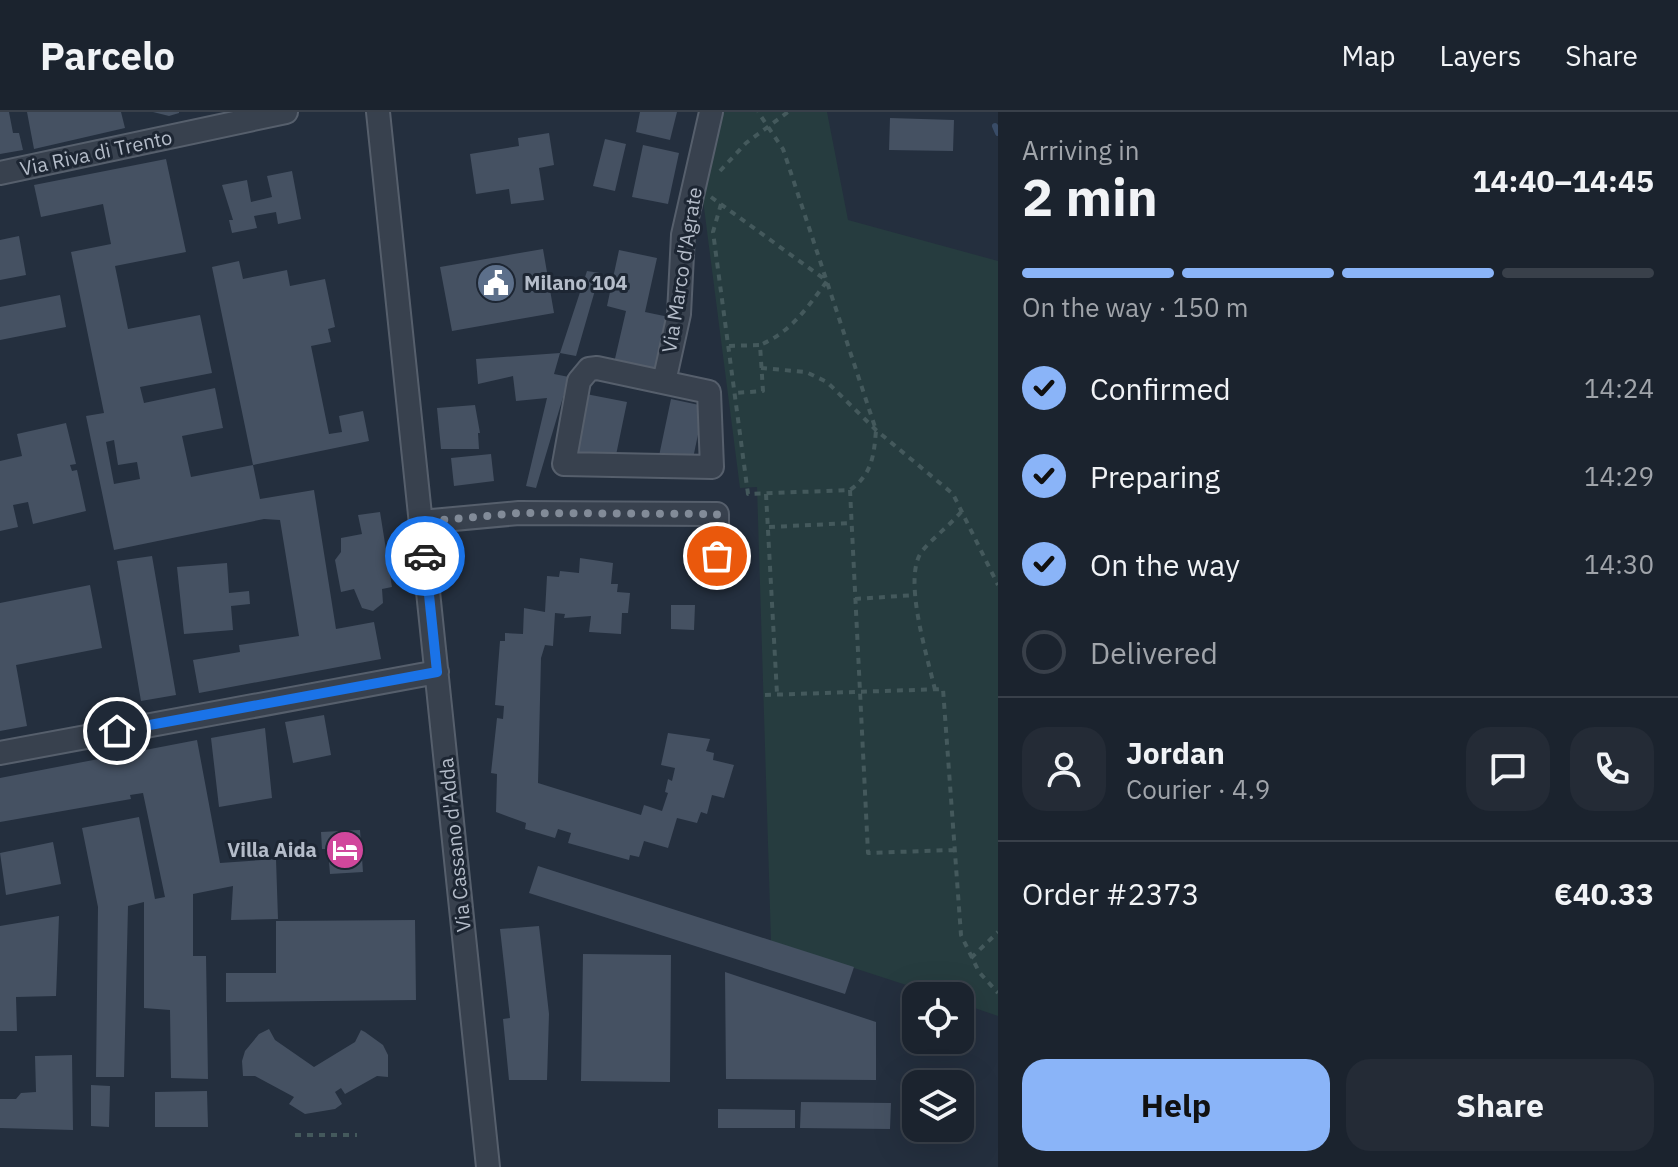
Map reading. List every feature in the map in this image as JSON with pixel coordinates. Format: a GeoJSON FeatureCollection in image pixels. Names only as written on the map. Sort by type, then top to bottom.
{"type":"FeatureCollection","features":[{"type":"Feature","properties":{"kind":"street","name":"Via Riva di Trento"},"geometry":{"type":"LineString","coordinates":[[0,173],[286,112]]}},
{"type":"Feature","properties":{"kind":"street","name":"Via Cassano d'Adda"},"geometry":{"type":"LineString","coordinates":[[378,112],[488,1167]]}},
{"type":"Feature","properties":{"kind":"street","name":"Via Marco d'Agrate"},"geometry":{"type":"LineString","coordinates":[[664,382],[679,314],[683,235],[711,112]]}},
{"type":"Feature","properties":{"kind":"street","name":"Via Marco d'Agrate"},"geometry":{"type":"LineString","coordinates":[[597,368],[664,382],[709,392],[712,467],[564,464],[583,374],[597,368]]}},
{"type":"Feature","properties":{"kind":"street"},"geometry":{"type":"LineString","coordinates":[[421,522],[519,513],[717,514],[717,556]]}},
{"type":"Feature","properties":{"kind":"street"},"geometry":{"type":"LineString","coordinates":[[0,753],[437,672]]}},
{"type":"Feature","properties":{"kind":"path"},"geometry":{"type":"LineString","coordinates":[[721,204],[713,232],[748,494],[850,490],[870,469],[876,430],[783,149],[758,112]]}},
{"type":"Feature","properties":{"kind":"path"},"geometry":{"type":"LineString","coordinates":[[718,173],[746,143],[788,112]]}},
{"type":"Feature","properties":{"kind":"path"},"geometry":{"type":"LineString","coordinates":[[694,190],[721,204],[827,281]]}},
{"type":"Feature","properties":{"kind":"path"},"geometry":{"type":"LineString","coordinates":[[728,346],[760,345],[778,337],[796,321],[827,281]]}},
{"type":"Feature","properties":{"kind":"path"},"geometry":{"type":"LineString","coordinates":[[735,393],[763,391],[760,345]]}},
{"type":"Feature","properties":{"kind":"path"},"geometry":{"type":"LineString","coordinates":[[761,368],[806,372],[827,382],[876,430],[953,494],[998,585]]}},
{"type":"Feature","properties":{"kind":"path"},"geometry":{"type":"LineString","coordinates":[[850,490],[868,853],[953,850]]}},
{"type":"Feature","properties":{"kind":"path"},"geometry":{"type":"LineString","coordinates":[[766,494],[777,694]]}},
{"type":"Feature","properties":{"kind":"path"},"geometry":{"type":"LineString","coordinates":[[935,690],[915,595],[914,568],[922,551],[941,536],[962,511]]}},
{"type":"Feature","properties":{"kind":"path"},"geometry":{"type":"LineString","coordinates":[[769,527],[852,523]]}},
{"type":"Feature","properties":{"kind":"path"},"geometry":{"type":"LineString","coordinates":[[855,599],[915,595]]}},
{"type":"Feature","properties":{"kind":"path"},"geometry":{"type":"LineString","coordinates":[[765,695],[943,689],[961,935],[970,959],[998,993]]}},
{"type":"Feature","properties":{"kind":"path"},"geometry":{"type":"LineString","coordinates":[[970,959],[998,932]]}},
{"type":"Feature","properties":{"kind":"path"},"geometry":{"type":"LineString","coordinates":[[295,1135],[357,1135]]}},
{"type":"Feature","properties":{"kind":"green space"},"geometry":{"type":"Polygon","coordinates":[[[723,112],[827,112],[848,220],[998,261],[998,1016],[974,1008],[974,982],[902,984],[771,941],[757,487],[740,488],[702,192],[723,112]]]}},
{"type":"Feature","properties":{"kind":"building"},"geometry":{"type":"Polygon","coordinates":[[[0,112],[9,112],[13,133],[19,133],[23,150],[0,154],[0,112]]]}},
{"type":"Feature","properties":{"kind":"building"},"geometry":{"type":"Polygon","coordinates":[[[27,112],[121,112],[125,128],[34,149],[27,112]]]}},
{"type":"Feature","properties":{"kind":"building"},"geometry":{"type":"Polygon","coordinates":[[[153,112],[179,112],[179,113],[169,116],[153,112]]]}},
{"type":"Feature","properties":{"kind":"building"},"geometry":{"type":"Polygon","coordinates":[[[640,112],[677,112],[670,140],[636,132],[640,112]]]}},
{"type":"Feature","properties":{"kind":"building"},"geometry":{"type":"Polygon","coordinates":[[[890,118],[954,120],[953,151],[889,150],[890,118]]]}},
{"type":"Feature","properties":{"kind":"building"},"geometry":{"type":"Polygon","coordinates":[[[549,133],[554,165],[539,168],[544,200],[511,204],[509,189],[476,194],[470,154],[519,146],[518,138],[549,133]]]}},
{"type":"Feature","properties":{"kind":"building"},"geometry":{"type":"Polygon","coordinates":[[[605,139],[626,144],[615,191],[593,186],[605,139]]]}},
{"type":"Feature","properties":{"kind":"building"},"geometry":{"type":"Polygon","coordinates":[[[643,145],[679,153],[668,204],[632,197],[643,145]]]}},
{"type":"Feature","properties":{"kind":"building"},"geometry":{"type":"Polygon","coordinates":[[[166,159],[186,252],[115,266],[128,329],[200,315],[212,373],[140,387],[144,403],[215,388],[223,428],[182,436],[191,477],[253,465],[260,499],[314,490],[336,629],[374,622],[381,659],[199,693],[193,660],[240,652],[239,645],[299,636],[280,520],[264,519],[114,550],[86,416],[104,413],[71,252],[111,244],[103,204],[41,217],[34,185],[166,159]],[[114,440],[106,442],[114,484],[140,479],[137,462],[118,465],[114,440]]]}},
{"type":"Feature","properties":{"kind":"building"},"geometry":{"type":"Polygon","coordinates":[[[292,171],[301,219],[278,224],[276,212],[254,216],[257,228],[232,233],[229,220],[233,220],[222,185],[247,180],[251,202],[272,197],[267,176],[292,171]]]}},
{"type":"Feature","properties":{"kind":"building"},"geometry":{"type":"Polygon","coordinates":[[[19,236],[26,275],[0,280],[0,240],[19,236]]]}},
{"type":"Feature","properties":{"kind":"building","name":"Milano 104"},"geometry":{"type":"Polygon","coordinates":[[[543,249],[554,313],[452,331],[440,267],[543,249]]]}},
{"type":"Feature","properties":{"kind":"building"},"geometry":{"type":"Polygon","coordinates":[[[619,250],[657,258],[645,312],[669,317],[657,372],[614,363],[626,311],[607,306],[619,250]]]}},
{"type":"Feature","properties":{"kind":"building"},"geometry":{"type":"Polygon","coordinates":[[[239,261],[243,279],[287,270],[290,286],[325,279],[335,327],[328,329],[331,342],[311,346],[329,434],[342,432],[339,416],[363,411],[369,441],[253,465],[212,267],[239,261]]]}},
{"type":"Feature","properties":{"kind":"building"},"geometry":{"type":"Polygon","coordinates":[[[587,271],[600,273],[576,356],[560,353],[587,271]]]}},
{"type":"Feature","properties":{"kind":"building"},"geometry":{"type":"Polygon","coordinates":[[[60,295],[66,327],[0,340],[0,307],[60,295]]]}},
{"type":"Feature","properties":{"kind":"building"},"geometry":{"type":"Polygon","coordinates":[[[560,353],[554,374],[569,377],[536,488],[526,486],[547,398],[516,401],[513,376],[478,384],[476,359],[560,353]]]}},
{"type":"Feature","properties":{"kind":"building"},"geometry":{"type":"Polygon","coordinates":[[[586,394],[627,402],[615,460],[574,451],[586,394]]]}},
{"type":"Feature","properties":{"kind":"building"},"geometry":{"type":"Polygon","coordinates":[[[671,399],[704,406],[692,463],[659,456],[671,399]]]}},
{"type":"Feature","properties":{"kind":"building"},"geometry":{"type":"Polygon","coordinates":[[[475,405],[480,433],[479,449],[441,449],[437,408],[475,405]]]}},
{"type":"Feature","properties":{"kind":"building"},"geometry":{"type":"Polygon","coordinates":[[[66,423],[76,464],[70,465],[72,471],[77,470],[86,511],[33,524],[28,502],[13,505],[18,527],[0,531],[0,461],[22,456],[17,434],[66,423]]]}},
{"type":"Feature","properties":{"kind":"building"},"geometry":{"type":"Polygon","coordinates":[[[491,454],[494,481],[454,486],[451,458],[491,454]]]}},
{"type":"Feature","properties":{"kind":"building"},"geometry":{"type":"Polygon","coordinates":[[[380,512],[392,587],[382,589],[383,603],[373,611],[362,608],[354,589],[341,592],[335,560],[341,552],[341,538],[362,534],[358,515],[380,512]]]}},
{"type":"Feature","properties":{"kind":"building"},"geometry":{"type":"Polygon","coordinates":[[[152,556],[176,695],[141,701],[117,561],[152,556]]]}},
{"type":"Feature","properties":{"kind":"building"},"geometry":{"type":"Polygon","coordinates":[[[580,558],[613,563],[611,584],[618,584],[617,592],[630,593],[628,613],[622,613],[621,634],[589,632],[591,616],[564,618],[565,614],[555,613],[553,646],[545,645],[541,658],[538,783],[641,815],[644,805],[662,811],[668,793],[665,792],[668,779],[672,781],[675,768],[661,765],[668,733],[710,739],[706,751],[714,753],[713,760],[734,765],[724,798],[712,795],[707,814],[701,812],[697,823],[677,818],[668,848],[644,841],[639,857],[630,855],[629,860],[568,843],[571,833],[558,829],[555,838],[525,829],[526,823],[496,812],[497,774],[491,773],[497,718],[503,719],[504,706],[495,705],[500,641],[505,641],[505,633],[523,634],[524,608],[545,612],[547,576],[559,577],[560,571],[579,573],[580,558]]]}},
{"type":"Feature","properties":{"kind":"building"},"geometry":{"type":"Polygon","coordinates":[[[227,563],[229,593],[249,591],[250,604],[231,606],[233,630],[184,634],[177,567],[227,563]]]}},
{"type":"Feature","properties":{"kind":"building"},"geometry":{"type":"Polygon","coordinates":[[[90,585],[102,648],[16,665],[27,726],[0,731],[0,603],[90,585]]]}},
{"type":"Feature","properties":{"kind":"building"},"geometry":{"type":"Polygon","coordinates":[[[671,605],[695,605],[694,630],[671,629],[671,605]]]}},
{"type":"Feature","properties":{"kind":"building"},"geometry":{"type":"Polygon","coordinates":[[[324,715],[331,755],[293,763],[285,722],[324,715]]]}},
{"type":"Feature","properties":{"kind":"building"},"geometry":{"type":"Polygon","coordinates":[[[265,728],[272,798],[219,807],[211,738],[265,728]]]}},
{"type":"Feature","properties":{"kind":"building"},"geometry":{"type":"Polygon","coordinates":[[[197,740],[220,863],[276,859],[278,919],[231,920],[233,886],[193,894],[193,956],[206,956],[208,1079],[171,1078],[170,1010],[144,1008],[144,902],[128,906],[124,1077],[96,1077],[98,907],[82,828],[139,817],[155,899],[165,897],[143,793],[130,795],[131,799],[0,822],[0,778],[197,740]]]}},
{"type":"Feature","properties":{"kind":"building"},"geometry":{"type":"Polygon","coordinates":[[[360,830],[363,872],[330,874],[328,849],[322,849],[321,832],[360,830]]]}},
{"type":"Feature","properties":{"kind":"building"},"geometry":{"type":"Polygon","coordinates":[[[53,842],[61,884],[6,895],[0,853],[53,842]]]}},
{"type":"Feature","properties":{"kind":"building"},"geometry":{"type":"Polygon","coordinates":[[[538,866],[854,967],[845,994],[529,893],[538,866]]]}},
{"type":"Feature","properties":{"kind":"building"},"geometry":{"type":"Polygon","coordinates":[[[59,916],[56,996],[16,997],[17,1031],[0,1031],[0,926],[59,916]]]}},
{"type":"Feature","properties":{"kind":"building"},"geometry":{"type":"Polygon","coordinates":[[[415,920],[416,1000],[226,1002],[226,973],[276,973],[276,921],[415,920]]]}},
{"type":"Feature","properties":{"kind":"building"},"geometry":{"type":"Polygon","coordinates":[[[539,926],[549,1014],[547,1080],[509,1080],[503,1019],[510,1018],[500,929],[539,926]]]}},
{"type":"Feature","properties":{"kind":"building"},"geometry":{"type":"Polygon","coordinates":[[[583,954],[671,955],[670,1082],[581,1081],[583,954]]]}},
{"type":"Feature","properties":{"kind":"building"},"geometry":{"type":"Polygon","coordinates":[[[725,972],[876,1022],[876,1080],[726,1079],[725,972]]]}},
{"type":"Feature","properties":{"kind":"building"},"geometry":{"type":"Polygon","coordinates":[[[269,1029],[275,1040],[314,1067],[355,1042],[361,1030],[383,1045],[388,1055],[388,1077],[377,1076],[345,1094],[341,1088],[335,1092],[342,1104],[335,1109],[305,1114],[289,1104],[294,1097],[255,1076],[243,1076],[245,1051],[259,1034],[269,1029]]]}},
{"type":"Feature","properties":{"kind":"building"},"geometry":{"type":"Polygon","coordinates":[[[72,1055],[73,1130],[0,1128],[0,1099],[16,1099],[21,1093],[36,1092],[35,1056],[72,1055]]]}},
{"type":"Feature","properties":{"kind":"building"},"geometry":{"type":"Polygon","coordinates":[[[91,1085],[110,1086],[109,1127],[91,1126],[91,1085]]]}},
{"type":"Feature","properties":{"kind":"building"},"geometry":{"type":"Polygon","coordinates":[[[207,1091],[208,1127],[155,1127],[155,1092],[207,1091]]]}},
{"type":"Feature","properties":{"kind":"building"},"geometry":{"type":"Polygon","coordinates":[[[801,1102],[891,1103],[890,1129],[800,1128],[801,1102]]]}},
{"type":"Feature","properties":{"kind":"building"},"geometry":{"type":"Polygon","coordinates":[[[718,1109],[795,1110],[795,1128],[718,1128],[718,1109]]]}},
{"type":"Feature","properties":{"kind":"waterway"},"geometry":{"type":"LineString","coordinates":[[995,126],[998,133]]}},
{"type":"Feature","properties":{"kind":"way so far"},"geometry":{"type":"LineString","coordinates":[[425,556],[421,522],[519,513],[717,514],[717,556]]}},
{"type":"Feature","properties":{"kind":"place","name":"Milano 104"},"geometry":{"type":"Point","coordinates":[496,283]}},
{"type":"Feature","properties":{"kind":"place","name":"Villa Aida"},"geometry":{"type":"Point","coordinates":[345,850]}},
{"type":"Feature","properties":{"kind":"route"},"geometry":{"type":"LineString","coordinates":[[117,731],[437,672],[425,556]]}}]}
